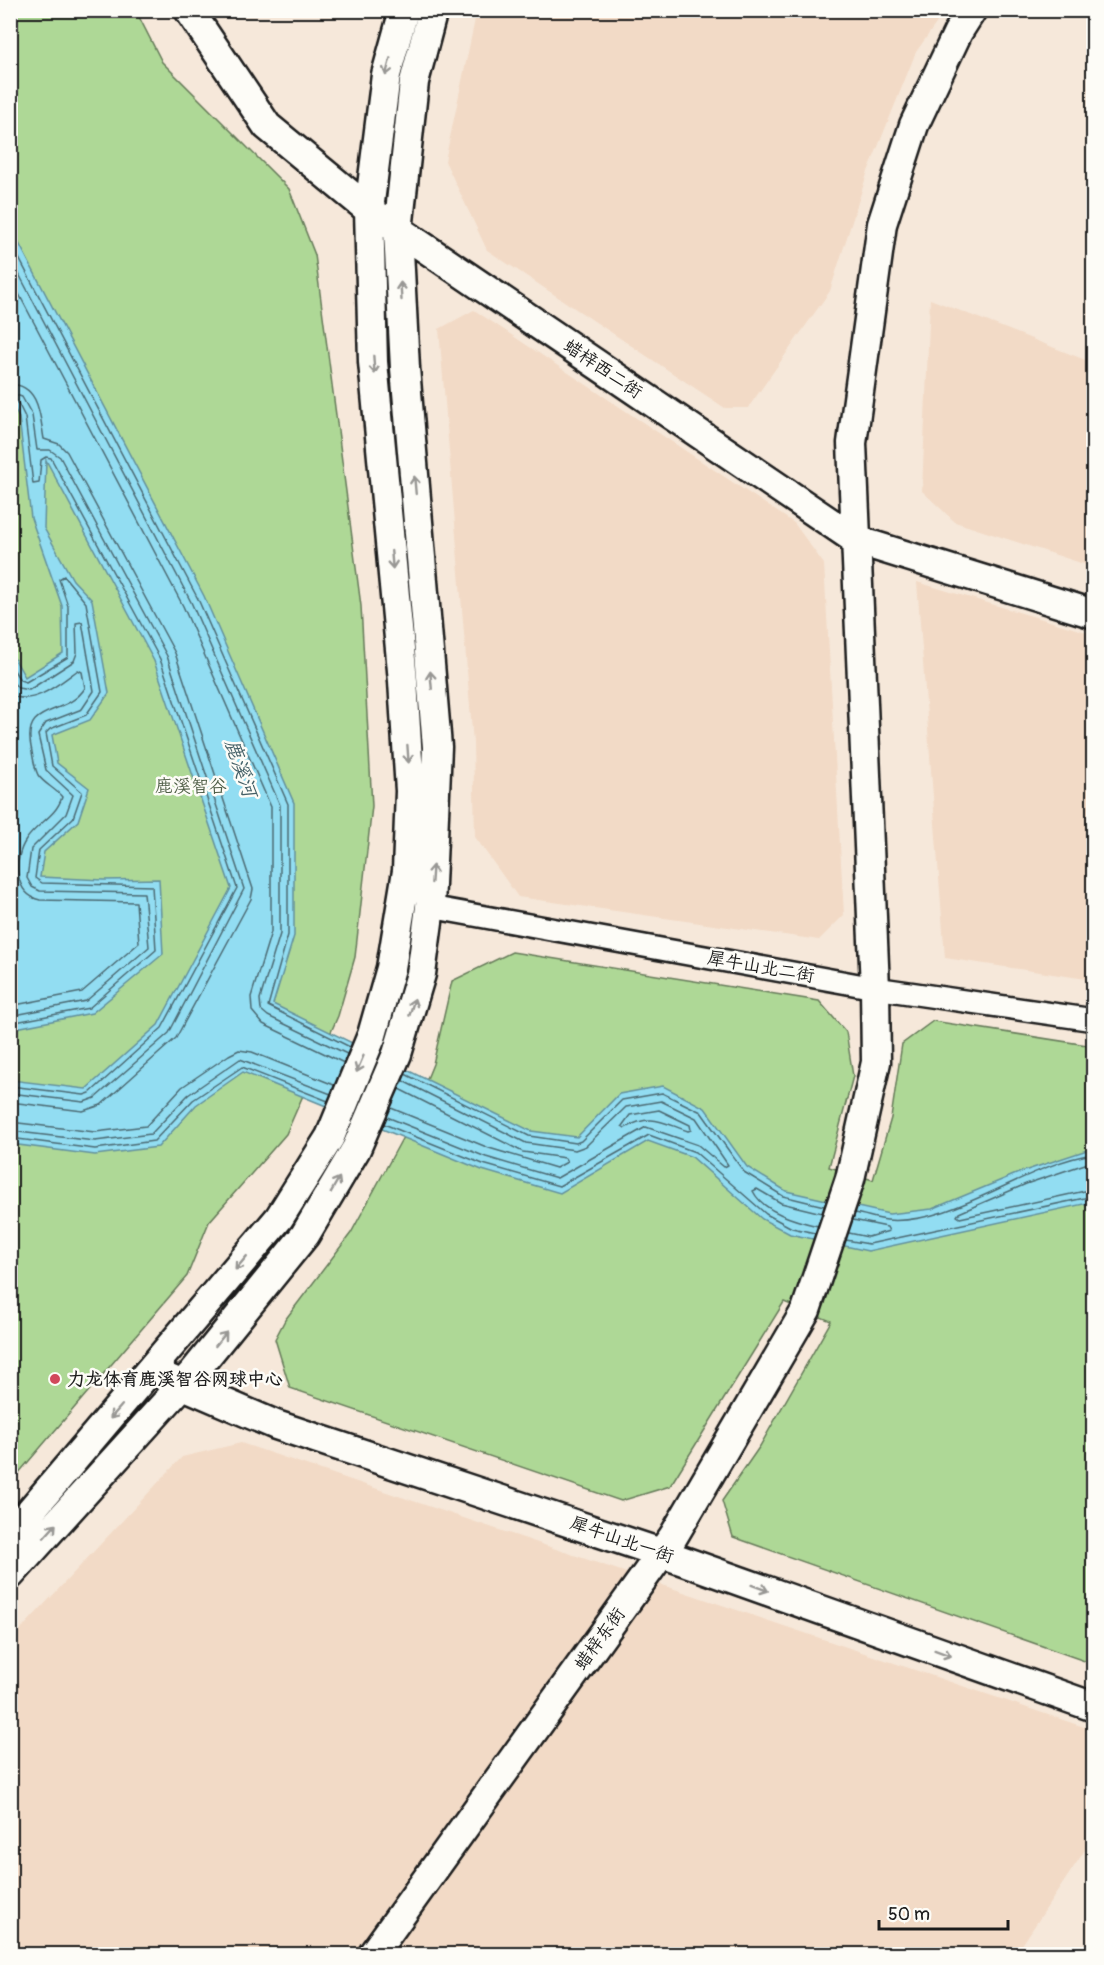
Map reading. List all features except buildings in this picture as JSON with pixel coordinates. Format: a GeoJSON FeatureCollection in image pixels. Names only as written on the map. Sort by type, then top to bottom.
{"type":"FeatureCollection","features":[{"type":"Feature","properties":{"kind":"street","name":"蜡梓西二街"},"geometry":{"type":"LineString","coordinates":[[189,10],[267,126],[369,210],[856,540],[1094,614]]}},
{"type":"Feature","properties":{"kind":"street"},"geometry":{"type":"LineString","coordinates":[[10,1535],[279,1218],[330,1137],[372,1035],[391,968],[407,871],[410,791],[403,681],[373,362],[369,210],[386,75],[404,10]]}},
{"type":"Feature","properties":{"kind":"street"},"geometry":{"type":"LineString","coordinates":[[10,1575],[187,1379],[305,1235],[356,1149],[398,1054],[422,974],[430,907],[437,747],[405,368],[398,231],[414,82],[433,10]]}},
{"type":"Feature","properties":{"kind":"street","name":"蜡梓东街"},"geometry":{"type":"LineString","coordinates":[[373,1954],[667,1545],[806,1310],[850,1179],[876,1062],[876,988],[852,443],[882,224],[914,125],[958,32],[972,10]]}},
{"type":"Feature","properties":{"kind":"street","name":"犀牛山北二街"},"geometry":{"type":"LineString","coordinates":[[430,907],[876,988],[1094,1020]]}},
{"type":"Feature","properties":{"kind":"street","name":"犀牛山北一街"},"geometry":{"type":"LineString","coordinates":[[158,1362],[276,1425],[667,1545],[1094,1687]]}},
{"type":"Feature","properties":{"kind":"street","name":"犀牛山北一街"},"geometry":{"type":"LineString","coordinates":[[667,1545],[1094,1707]]}},
{"type":"Feature","properties":{"kind":"shaded area"},"geometry":{"type":"Polygon","coordinates":[[[477,10],[945,11],[916,52],[867,174],[830,291],[748,408],[725,408],[487,250],[445,161],[477,10]]]}},
{"type":"Feature","properties":{"kind":"shaded area"},"geometry":{"type":"Polygon","coordinates":[[[930,299],[1093,363],[1093,567],[955,522],[922,491],[930,299]]]}},
{"type":"Feature","properties":{"kind":"shaded area"},"geometry":{"type":"Polygon","coordinates":[[[474,310],[794,523],[824,564],[844,915],[819,940],[518,897],[475,837],[473,743],[439,329],[474,310]]]}},
{"type":"Feature","properties":{"kind":"shaded area"},"geometry":{"type":"Polygon","coordinates":[[[917,582],[1093,634],[1093,980],[945,958],[917,582]]]}},
{"type":"Feature","properties":{"kind":"shaded area"},"geometry":{"type":"Polygon","coordinates":[[[241,1443],[1093,1730],[1093,1838],[1016,1954],[11,1954],[10,1641],[182,1457],[241,1443]]]}},
{"type":"Feature","properties":{"kind":"green space","name":"鹿溪智谷"},"geometry":{"type":"Polygon","coordinates":[[[11,11],[136,11],[162,62],[289,189],[315,255],[361,606],[372,806],[355,957],[338,1016],[286,1134],[209,1222],[187,1276],[11,1482],[11,11]]]}},
{"type":"Feature","properties":{"kind":"green space"},"geometry":{"type":"Polygon","coordinates":[[[512,952],[819,1001],[846,1032],[853,1076],[829,1167],[873,1180],[891,1118],[902,1044],[933,1021],[1093,1046],[1093,1664],[733,1537],[722,1501],[760,1446],[831,1321],[784,1302],[670,1486],[621,1501],[290,1388],[275,1339],[285,1320],[351,1233],[404,1135],[433,1064],[452,981],[512,952]]]}},
{"type":"Feature","properties":{"kind":"water","name":"鹿溪河"},"geometry":{"type":"Polygon","coordinates":[[[11,228],[204,596],[294,803],[294,936],[273,1004],[531,1131],[577,1137],[619,1094],[663,1086],[705,1108],[747,1167],[786,1191],[889,1214],[932,1209],[1021,1172],[1093,1148],[1093,1202],[868,1251],[790,1234],[762,1219],[692,1157],[648,1141],[560,1193],[482,1170],[243,1072],[196,1105],[158,1147],[95,1155],[11,1144],[11,1080],[86,1089],[158,1025],[231,888],[154,661],[46,460],[44,528],[73,580],[92,600],[109,693],[90,720],[52,735],[57,763],[89,788],[78,821],[44,852],[40,877],[104,880],[159,879],[163,954],[92,1013],[11,1029],[10,651],[25,677],[63,653],[62,606],[31,518],[19,418],[11,402],[11,228]]]}},
{"type":"Feature","properties":{"kind":"place","name":"力龙体育鹿溪智谷网球中心"},"geometry":{"type":"Point","coordinates":[55,1379]}}]}
